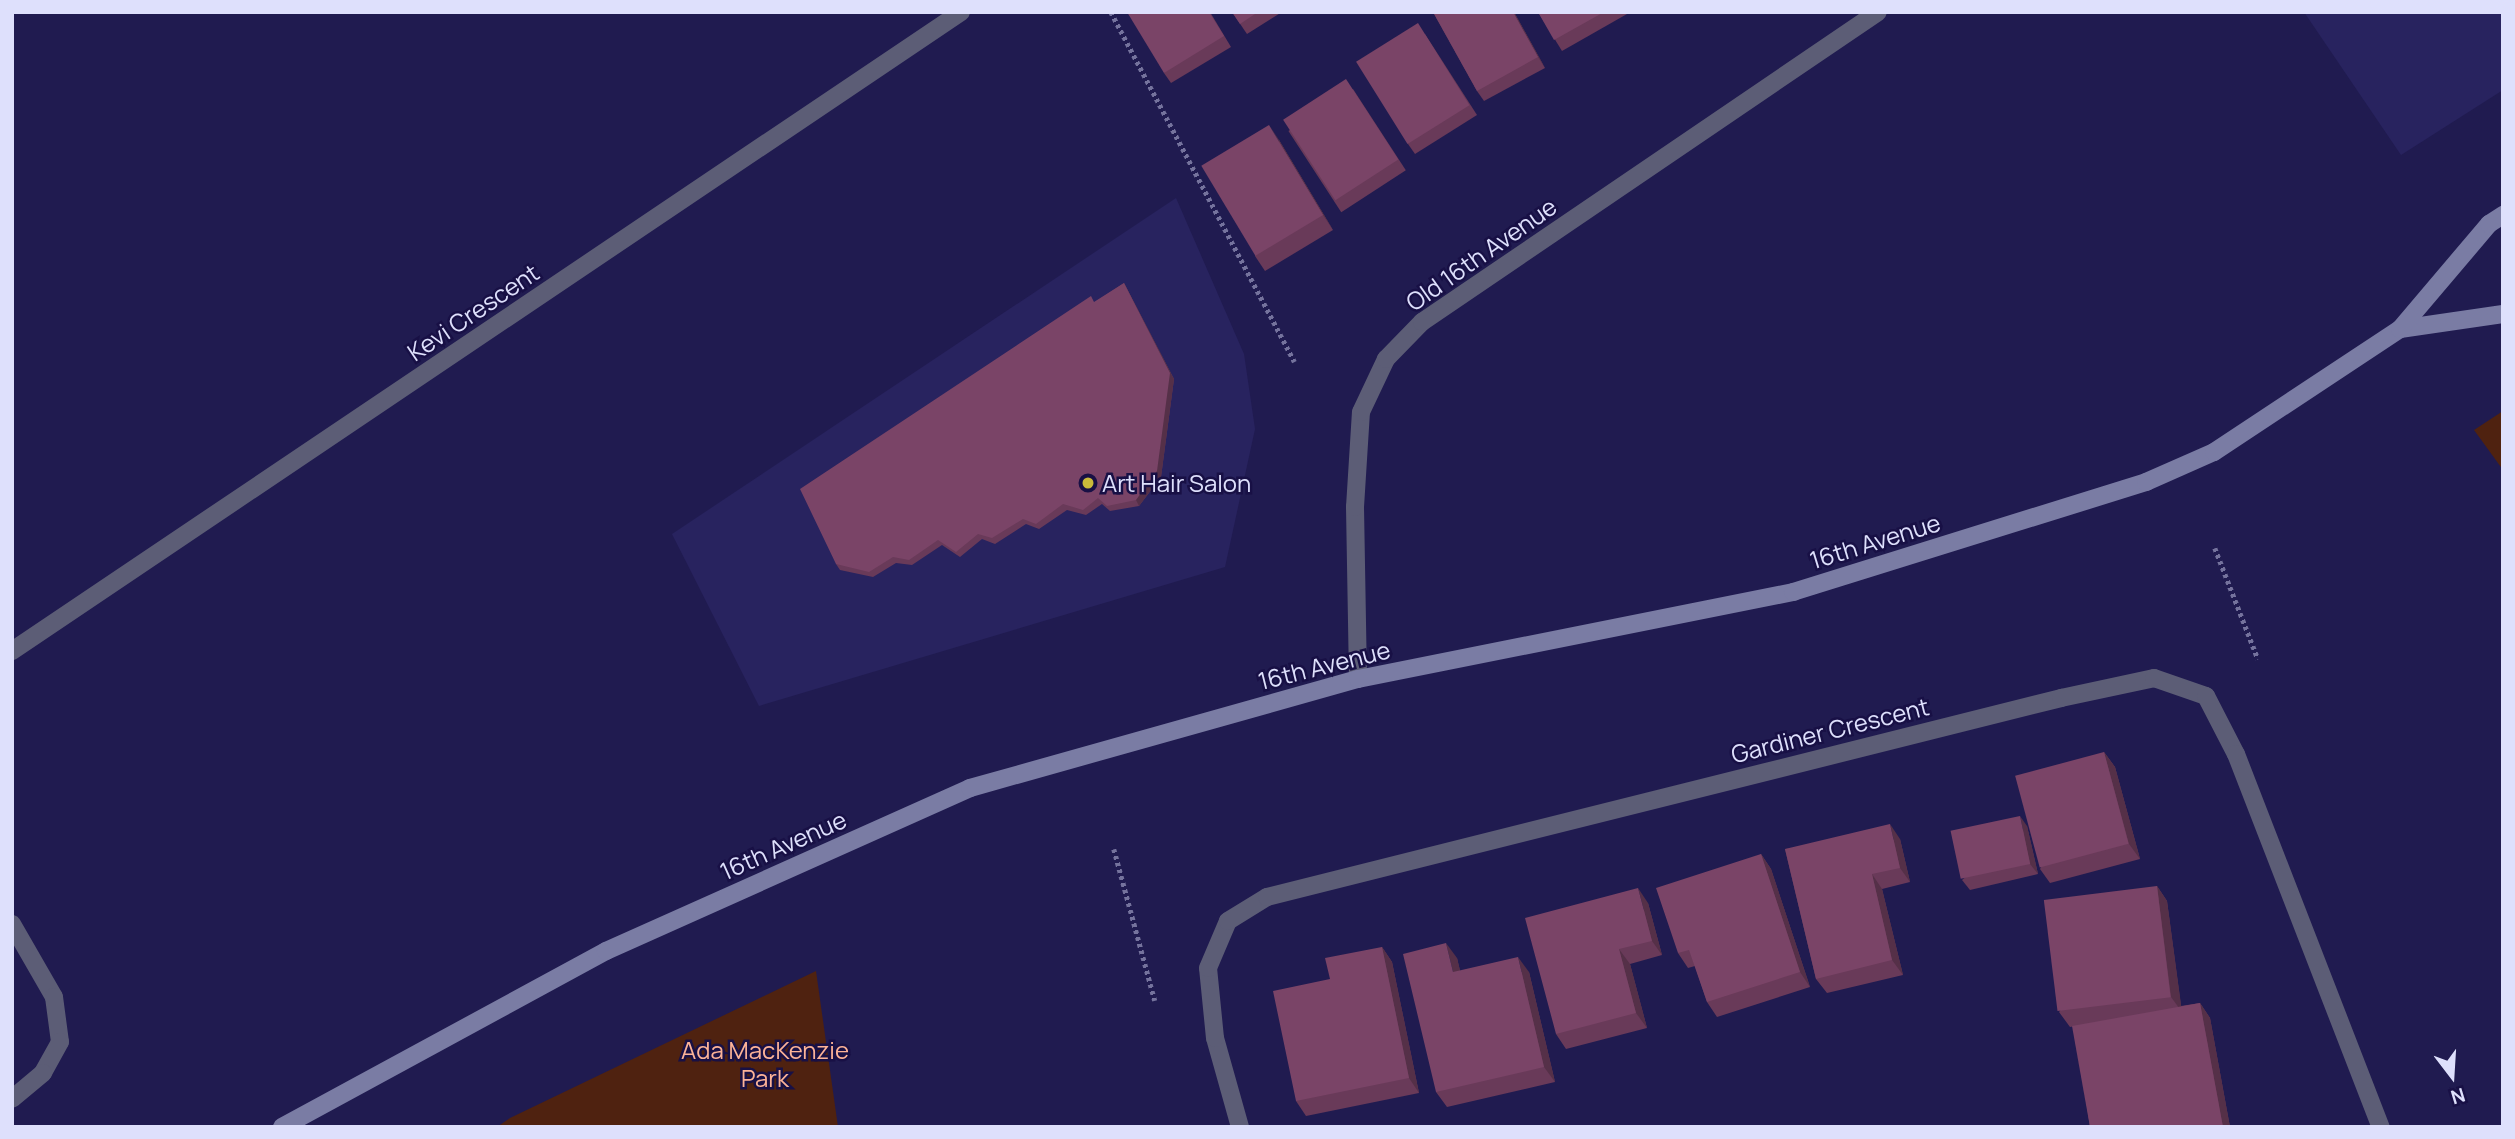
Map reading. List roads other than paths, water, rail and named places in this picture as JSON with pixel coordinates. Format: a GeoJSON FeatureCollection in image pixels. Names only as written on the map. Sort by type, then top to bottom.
{"type":"FeatureCollection","features":[{"type":"Feature","properties":{"kind":"main road","name":"16th Avenue"},"geometry":{"type":"LineString","coordinates":[[282,1127],[606,951],[970,788],[1358,679],[1793,592],[2146,482],[2214,452],[2400,328],[2489,224],[2503,215]]}},
{"type":"Feature","properties":{"kind":"main road","name":"16th Avenue"},"geometry":{"type":"LineString","coordinates":[[2400,328],[2503,314]]}},
{"type":"Feature","properties":{"kind":"street","name":"Kevi Crescent"},"geometry":{"type":"LineString","coordinates":[[12,652],[961,12]]}},
{"type":"Feature","properties":{"kind":"street","name":"Old 16th Avenue"},"geometry":{"type":"LineString","coordinates":[[1358,679],[1356,507],[1362,412],[1386,359],[1422,322],[1878,12]]}},
{"type":"Feature","properties":{"kind":"street","name":"Gardiner Crescent"},"geometry":{"type":"LineString","coordinates":[[1240,1127],[1215,1038],[1208,968],[1228,921],[1267,897],[2020,708],[2154,678],[2206,696],[2236,754],[2381,1127]]}},
{"type":"Feature","properties":{"kind":"street"},"geometry":{"type":"LineString","coordinates":[[12,925],[54,997],[60,1042],[43,1073],[12,1099]]}},
{"type":"Feature","properties":{"kind":"place","name":"Art Hair Salon"},"geometry":{"type":"Point","coordinates":[1088,483]}},
{"type":"Feature","properties":{"kind":"park label","name":"Ada MacKenzie Park"},"geometry":{"type":"Point","coordinates":[765,1064]}}]}
